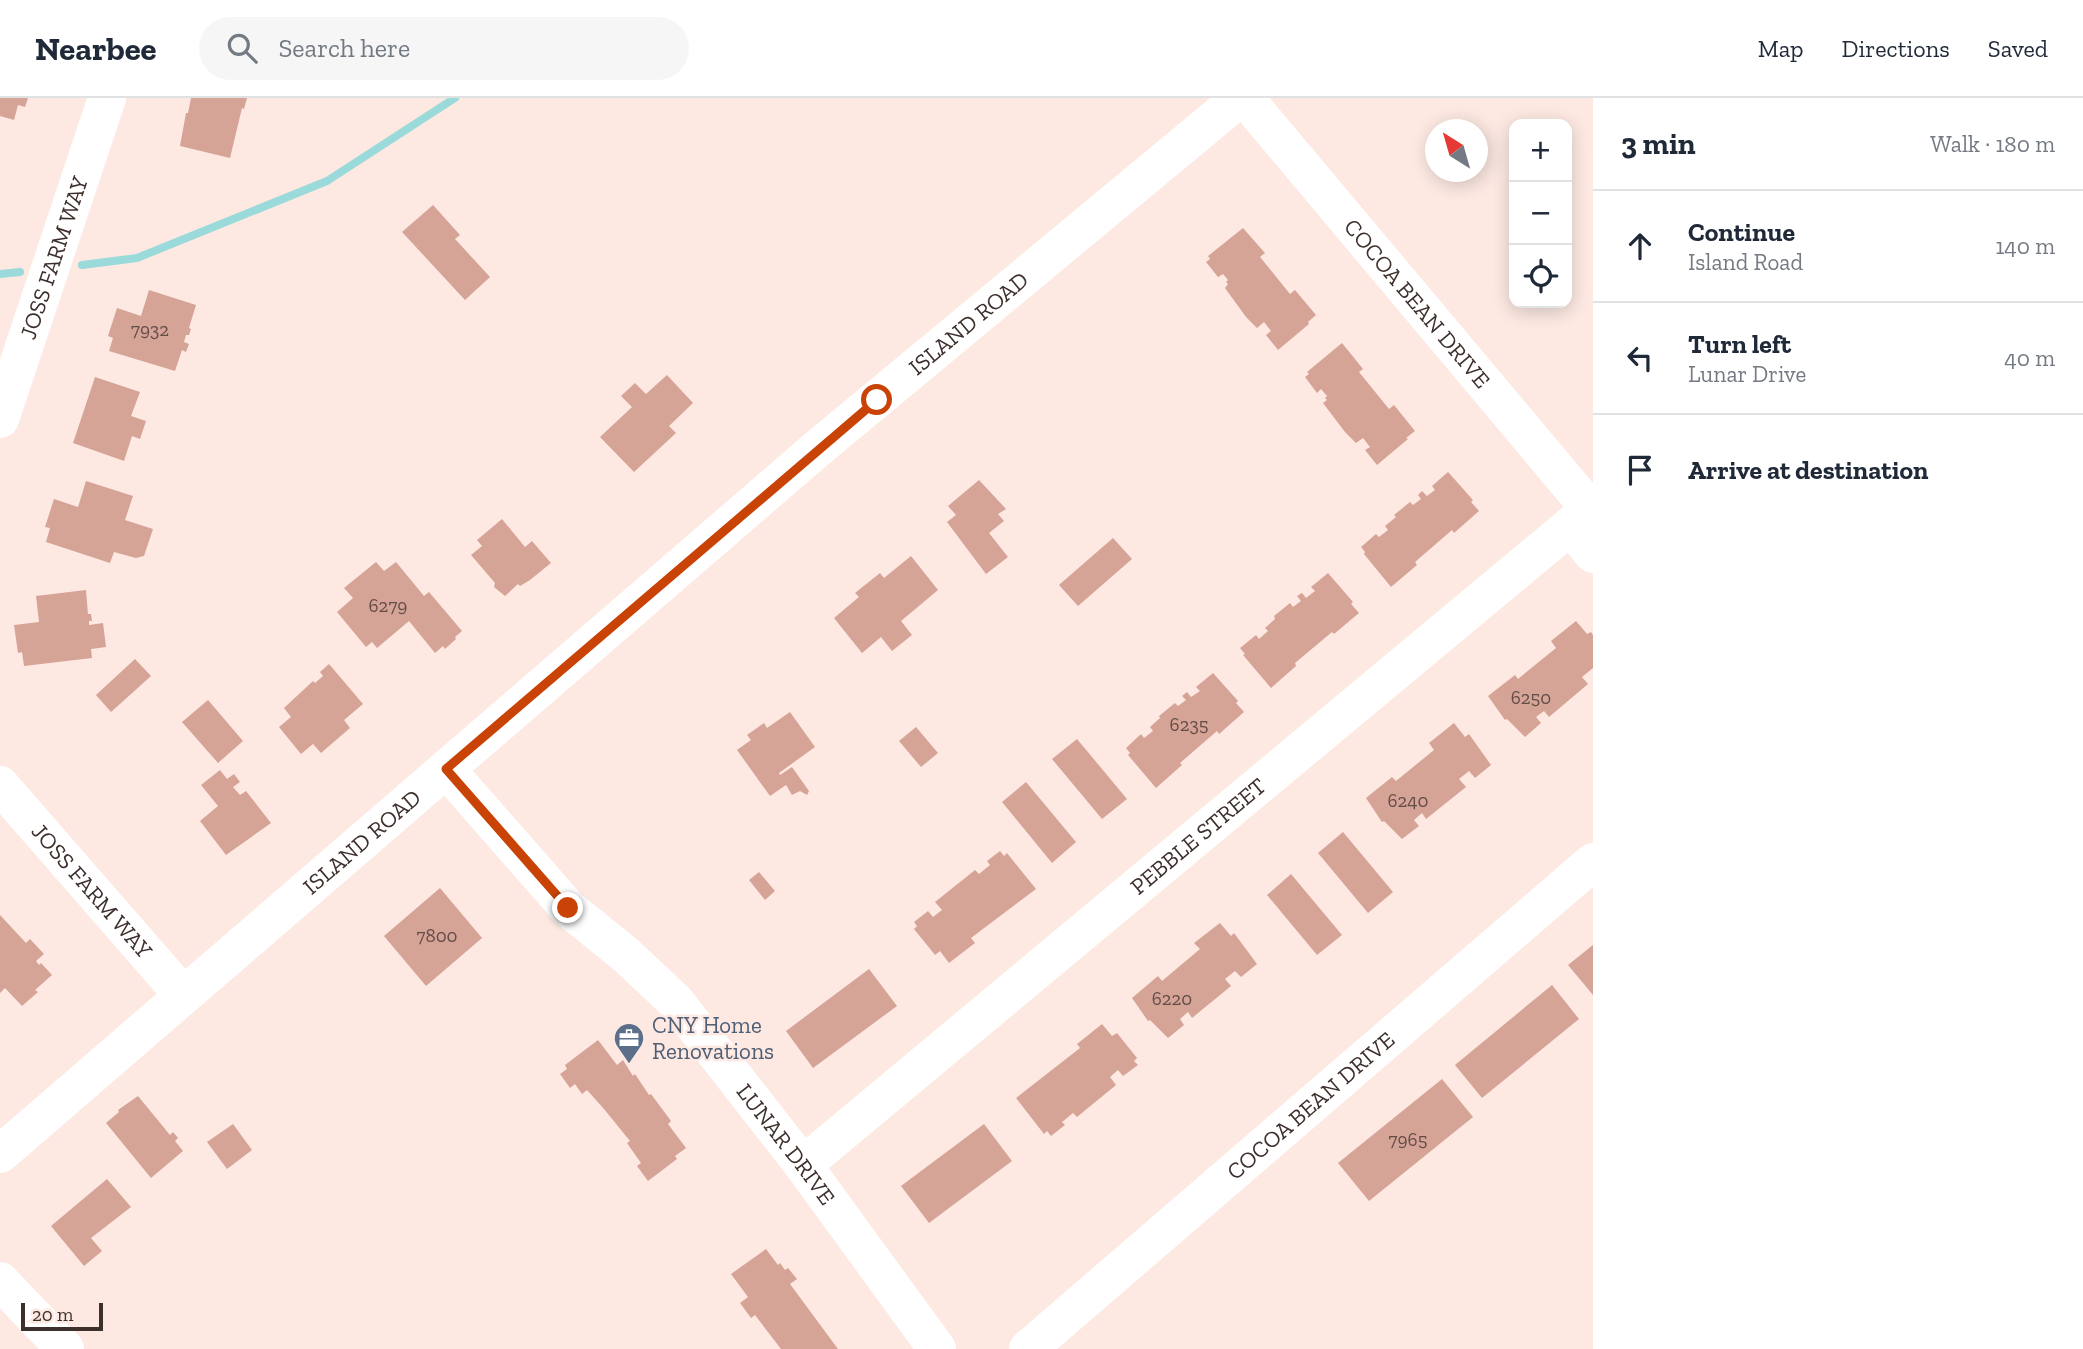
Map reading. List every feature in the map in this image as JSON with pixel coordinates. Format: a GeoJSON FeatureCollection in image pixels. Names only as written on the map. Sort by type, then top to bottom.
{"type":"FeatureCollection","features":[{"type":"Feature","properties":{"kind":"street","name":"JOSS FARM WAY"},"geometry":{"type":"LineString","coordinates":[[0,419],[107,98]]}},
{"type":"Feature","properties":{"kind":"street","name":"COCOA BEAN DRIVE"},"geometry":{"type":"LineString","coordinates":[[1242,98],[1587,524]]}},
{"type":"Feature","properties":{"kind":"street","name":"ISLAND ROAD"},"geometry":{"type":"LineString","coordinates":[[0,1154],[818,448],[1242,98]]}},
{"type":"Feature","properties":{"kind":"street","name":"PEBBLE STREET"},"geometry":{"type":"LineString","coordinates":[[803,1165],[1587,524]]}},
{"type":"Feature","properties":{"kind":"street","name":"LUNAR DRIVE"},"geometry":{"type":"LineString","coordinates":[[446,769],[568,908],[626,955],[675,1001],[803,1165],[937,1349]]}},
{"type":"Feature","properties":{"kind":"street","name":"JOSS FARM WAY"},"geometry":{"type":"LineString","coordinates":[[0,785],[183,995]]}},
{"type":"Feature","properties":{"kind":"street","name":"COCOA BEAN DRIVE"},"geometry":{"type":"LineString","coordinates":[[1028,1349],[1593,862]]}},
{"type":"Feature","properties":{"kind":"street"},"geometry":{"type":"LineString","coordinates":[[0,1281],[65,1349]]}},
{"type":"Feature","properties":{"kind":"building"},"geometry":{"type":"Polygon","coordinates":[[[0,98],[28,98],[25,107],[18,105],[14,120],[0,116],[0,98]]]}},
{"type":"Feature","properties":{"kind":"building"},"geometry":{"type":"Polygon","coordinates":[[[191,98],[247,98],[230,158],[180,146],[191,98]]]}},
{"type":"Feature","properties":{"kind":"building"},"geometry":{"type":"Polygon","coordinates":[[[433,205],[460,235],[455,239],[490,277],[465,300],[402,232],[433,205]]]}},
{"type":"Feature","properties":{"kind":"building"},"geometry":{"type":"Polygon","coordinates":[[[1243,228],[1265,253],[1260,257],[1290,294],[1295,290],[1316,315],[1278,350],[1266,335],[1271,331],[1264,322],[1257,328],[1246,317],[1225,288],[1228,280],[1223,274],[1218,277],[1206,262],[1210,259],[1208,256],[1243,228]]]}},
{"type":"Feature","properties":{"kind":"building"},"geometry":{"type":"Polygon","coordinates":[[[149,290],[196,305],[189,328],[191,329],[184,342],[189,344],[186,352],[182,350],[175,371],[109,351],[113,338],[108,336],[117,308],[141,316],[149,290]]]}},
{"type":"Feature","properties":{"kind":"building"},"geometry":{"type":"Polygon","coordinates":[[[1342,343],[1363,369],[1359,372],[1389,409],[1394,405],[1415,431],[1377,465],[1365,450],[1370,447],[1363,438],[1356,443],[1345,432],[1323,403],[1327,396],[1321,389],[1317,393],[1305,377],[1309,374],[1307,372],[1342,343]]]}},
{"type":"Feature","properties":{"kind":"building"},"geometry":{"type":"Polygon","coordinates":[[[667,375],[693,403],[669,426],[676,433],[634,472],[600,437],[632,407],[621,396],[635,383],[646,394],[667,375]]]}},
{"type":"Feature","properties":{"kind":"building"},"geometry":{"type":"Polygon","coordinates":[[[95,377],[140,392],[131,416],[146,421],[140,439],[132,436],[124,461],[73,443],[95,377]]]}},
{"type":"Feature","properties":{"kind":"building"},"geometry":{"type":"Polygon","coordinates":[[[1448,472],[1473,500],[1471,502],[1479,511],[1454,533],[1452,530],[1391,587],[1361,547],[1376,534],[1379,537],[1388,530],[1385,526],[1396,517],[1394,515],[1410,502],[1413,505],[1421,499],[1418,495],[1422,491],[1427,496],[1435,490],[1432,486],[1448,472]]]}},
{"type":"Feature","properties":{"kind":"building"},"geometry":{"type":"Polygon","coordinates":[[[979,480],[1006,509],[998,514],[1004,521],[989,533],[1008,557],[986,574],[947,522],[956,515],[948,506],[979,480]]]}},
{"type":"Feature","properties":{"kind":"building"},"geometry":{"type":"Polygon","coordinates":[[[86,481],[133,496],[125,520],[153,529],[144,556],[136,558],[114,552],[110,563],[46,542],[50,528],[45,527],[54,499],[78,507],[86,481]]]}},
{"type":"Feature","properties":{"kind":"building"},"geometry":{"type":"Polygon","coordinates":[[[502,519],[525,547],[532,541],[551,563],[530,580],[520,586],[518,584],[505,596],[494,587],[495,583],[471,555],[482,546],[477,540],[502,519]]]}},
{"type":"Feature","properties":{"kind":"building"},"geometry":{"type":"Polygon","coordinates":[[[1113,538],[1132,559],[1078,606],[1059,585],[1113,538]]]}},
{"type":"Feature","properties":{"kind":"building"},"geometry":{"type":"Polygon","coordinates":[[[911,556],[938,590],[901,621],[912,635],[892,651],[881,637],[862,653],[834,618],[859,597],[855,593],[880,573],[884,578],[911,556]]]}},
{"type":"Feature","properties":{"kind":"building"},"geometry":{"type":"Polygon","coordinates":[[[376,562],[384,571],[396,562],[424,596],[429,592],[462,631],[445,649],[443,646],[435,653],[409,621],[377,648],[372,642],[366,647],[337,612],[353,598],[344,588],[376,562]]]}},
{"type":"Feature","properties":{"kind":"building"},"geometry":{"type":"Polygon","coordinates":[[[1328,573],[1359,613],[1295,663],[1296,666],[1271,688],[1240,648],[1256,635],[1259,639],[1268,631],[1265,628],[1275,619],[1274,616],[1290,603],[1293,607],[1301,601],[1297,596],[1302,593],[1306,598],[1315,591],[1311,587],[1328,573]]]}},
{"type":"Feature","properties":{"kind":"building"},"geometry":{"type":"Polygon","coordinates":[[[86,590],[88,614],[91,614],[92,621],[89,621],[89,625],[103,623],[106,647],[91,649],[92,658],[24,666],[22,652],[18,653],[14,625],[39,622],[36,596],[86,590]]]}},
{"type":"Feature","properties":{"kind":"building"},"geometry":{"type":"Polygon","coordinates":[[[1576,621],[1587,634],[1591,632],[1593,635],[1593,668],[1582,677],[1588,684],[1549,717],[1544,711],[1536,717],[1541,723],[1525,737],[1505,720],[1488,696],[1515,675],[1518,679],[1556,648],[1551,641],[1576,621]]]}},
{"type":"Feature","properties":{"kind":"building"},"geometry":{"type":"Polygon","coordinates":[[[135,659],[151,676],[111,712],[96,695],[135,659]]]}},
{"type":"Feature","properties":{"kind":"building"},"geometry":{"type":"Polygon","coordinates":[[[329,664],[363,704],[344,720],[350,728],[321,753],[313,744],[301,754],[279,727],[291,717],[284,708],[313,681],[315,683],[323,676],[320,672],[329,664]]]}},
{"type":"Feature","properties":{"kind":"building"},"geometry":{"type":"Polygon","coordinates":[[[1213,673],[1238,701],[1236,703],[1244,712],[1219,734],[1217,731],[1156,788],[1128,755],[1130,753],[1126,748],[1141,734],[1144,738],[1153,731],[1150,727],[1159,716],[1175,703],[1178,706],[1186,700],[1182,696],[1187,692],[1191,697],[1200,691],[1196,687],[1213,673]]]}},
{"type":"Feature","properties":{"kind":"building"},"geometry":{"type":"Polygon","coordinates":[[[208,700],[243,741],[218,763],[182,722],[208,700]]]}},
{"type":"Feature","properties":{"kind":"building"},"geometry":{"type":"Polygon","coordinates":[[[790,712],[815,747],[779,773],[780,775],[792,767],[809,791],[807,795],[800,791],[792,795],[786,785],[770,796],[737,750],[751,740],[747,735],[764,723],[767,728],[790,712]]]}},
{"type":"Feature","properties":{"kind":"building"},"geometry":{"type":"Polygon","coordinates":[[[1454,723],[1465,737],[1469,734],[1491,765],[1475,778],[1469,771],[1459,779],[1466,787],[1426,819],[1422,813],[1414,820],[1419,826],[1402,839],[1382,822],[1366,798],[1392,777],[1396,781],[1434,750],[1429,743],[1454,723]]]}},
{"type":"Feature","properties":{"kind":"building"},"geometry":{"type":"Polygon","coordinates":[[[916,727],[938,753],[921,767],[899,741],[916,727]]]}},
{"type":"Feature","properties":{"kind":"building"},"geometry":{"type":"Polygon","coordinates":[[[1077,739],[1127,799],[1102,819],[1052,759],[1077,739]]]}},
{"type":"Feature","properties":{"kind":"building"},"geometry":{"type":"Polygon","coordinates":[[[220,770],[227,779],[234,774],[240,782],[233,787],[240,795],[246,791],[271,823],[226,855],[200,821],[218,806],[201,785],[220,770]]]}},
{"type":"Feature","properties":{"kind":"building"},"geometry":{"type":"Polygon","coordinates":[[[1026,782],[1076,842],[1052,863],[1002,802],[1026,782]]]}},
{"type":"Feature","properties":{"kind":"building"},"geometry":{"type":"Polygon","coordinates":[[[1343,832],[1393,892],[1368,913],[1318,853],[1343,832]]]}},
{"type":"Feature","properties":{"kind":"building"},"geometry":{"type":"Polygon","coordinates":[[[1000,851],[1004,856],[1007,853],[1036,889],[971,938],[975,943],[949,963],[940,951],[935,955],[914,929],[917,926],[914,922],[928,911],[933,917],[942,910],[935,902],[975,870],[979,874],[990,865],[987,861],[1000,851]]]}},
{"type":"Feature","properties":{"kind":"building"},"geometry":{"type":"Polygon","coordinates":[[[759,872],[775,891],[765,900],[749,880],[759,872]]]}},
{"type":"Feature","properties":{"kind":"building"},"geometry":{"type":"Polygon","coordinates":[[[1291,874],[1342,935],[1317,955],[1267,895],[1291,874]]]}},
{"type":"Feature","properties":{"kind":"building"},"geometry":{"type":"Polygon","coordinates":[[[440,888],[482,938],[426,986],[384,936],[440,888]]]}},
{"type":"Feature","properties":{"kind":"building"},"geometry":{"type":"Polygon","coordinates":[[[0,915],[26,943],[30,939],[44,954],[36,961],[52,975],[22,1006],[5,988],[0,993],[0,915]]]}},
{"type":"Feature","properties":{"kind":"building"},"geometry":{"type":"Polygon","coordinates":[[[1220,923],[1231,936],[1234,933],[1257,964],[1241,977],[1235,971],[1225,979],[1231,986],[1192,1018],[1188,1012],[1180,1019],[1184,1025],[1168,1038],[1148,1021],[1132,998],[1158,976],[1162,981],[1200,949],[1194,943],[1220,923]]]}},
{"type":"Feature","properties":{"kind":"building"},"geometry":{"type":"Polygon","coordinates":[[[1593,945],[1593,995],[1568,965],[1593,945]]]}},
{"type":"Feature","properties":{"kind":"building"},"geometry":{"type":"Polygon","coordinates":[[[869,969],[897,1006],[813,1068],[786,1031],[869,969]]]}},
{"type":"Feature","properties":{"kind":"building"},"geometry":{"type":"Polygon","coordinates":[[[1552,985],[1579,1019],[1482,1098],[1455,1065],[1552,985]]]}},
{"type":"Feature","properties":{"kind":"building"},"geometry":{"type":"Polygon","coordinates":[[[1102,1024],[1112,1036],[1117,1033],[1137,1058],[1134,1061],[1138,1065],[1123,1076],[1118,1070],[1110,1077],[1116,1085],[1077,1117],[1073,1113],[1062,1122],[1065,1125],[1051,1136],[1047,1131],[1044,1134],[1016,1098],[1080,1048],[1077,1044],[1102,1024]]]}},
{"type":"Feature","properties":{"kind":"building"},"geometry":{"type":"Polygon","coordinates":[[[598,1040],[617,1065],[623,1060],[633,1076],[635,1074],[671,1121],[668,1124],[686,1148],[675,1156],[677,1159],[648,1181],[637,1166],[641,1163],[627,1143],[630,1141],[604,1109],[587,1090],[582,1094],[575,1084],[570,1088],[560,1074],[567,1069],[565,1065],[598,1040]]]}},
{"type":"Feature","properties":{"kind":"building"},"geometry":{"type":"Polygon","coordinates":[[[1442,1079],[1473,1117],[1369,1201],[1338,1163],[1442,1079]]]}},
{"type":"Feature","properties":{"kind":"building"},"geometry":{"type":"Polygon","coordinates":[[[138,1096],[170,1135],[173,1132],[178,1138],[175,1141],[183,1151],[151,1178],[106,1123],[118,1110],[138,1096]]]}},
{"type":"Feature","properties":{"kind":"building"},"geometry":{"type":"Polygon","coordinates":[[[233,1124],[252,1150],[227,1169],[207,1142],[233,1124]]]}},
{"type":"Feature","properties":{"kind":"building"},"geometry":{"type":"Polygon","coordinates":[[[984,1124],[1012,1161],[929,1223],[901,1186],[984,1124]]]}},
{"type":"Feature","properties":{"kind":"building"},"geometry":{"type":"Polygon","coordinates":[[[107,1179],[131,1207],[91,1238],[102,1251],[84,1266],[51,1226],[107,1179]]]}},
{"type":"Feature","properties":{"kind":"building"},"geometry":{"type":"Polygon","coordinates":[[[766,1249],[778,1265],[780,1263],[785,1270],[788,1268],[797,1279],[790,1284],[838,1349],[781,1349],[755,1315],[751,1318],[740,1303],[748,1297],[731,1274],[766,1249]]]}},
{"type":"Feature","properties":{"kind":"waterway"},"geometry":{"type":"LineString","coordinates":[[82,265],[137,258],[327,181],[455,98]]}},
{"type":"Feature","properties":{"kind":"waterway"},"geometry":{"type":"LineString","coordinates":[[0,274],[20,272]]}},
{"type":"Feature","properties":{"kind":"place","name":"CNY Home Renovations"},"geometry":{"type":"Point","coordinates":[629,1065]}},
{"type":"Feature","properties":{"kind":"route"},"geometry":{"type":"LineString","coordinates":[[568,908],[446,769],[877,400]]}}]}
